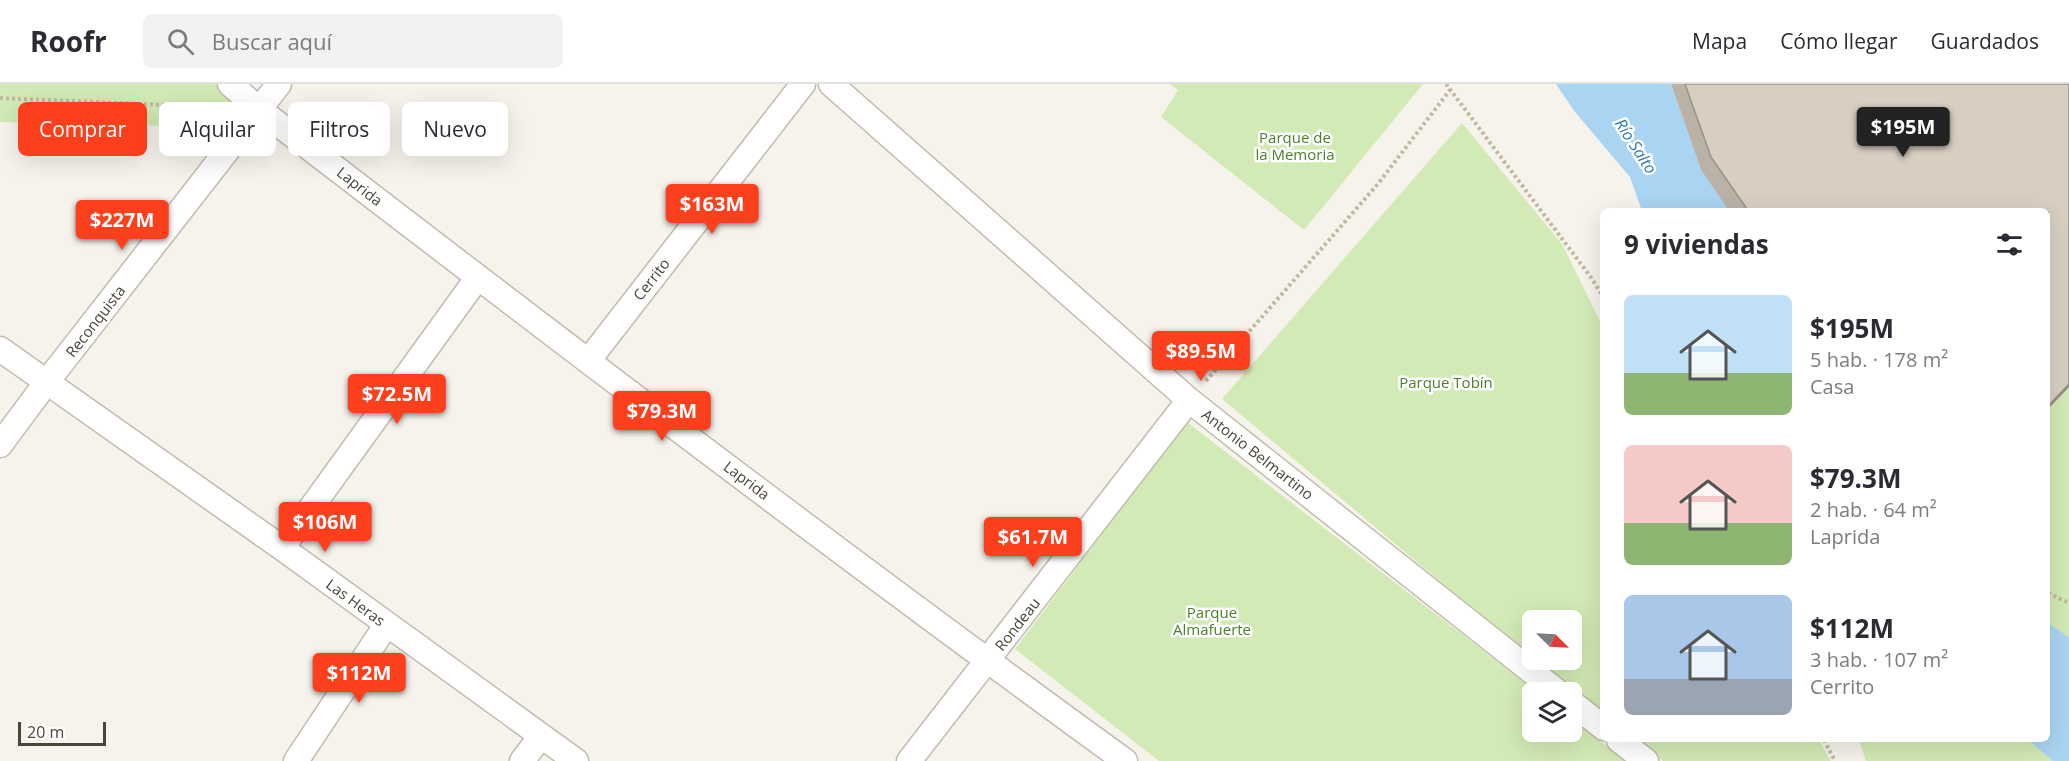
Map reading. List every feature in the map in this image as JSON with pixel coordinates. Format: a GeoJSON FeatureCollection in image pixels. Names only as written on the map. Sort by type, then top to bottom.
{"type":"FeatureCollection","features":[{"type":"Feature","properties":{"kind":"street","name":"Laprida"},"geometry":{"type":"LineString","coordinates":[[230,84],[251,102]]}},
{"type":"Feature","properties":{"kind":"street","name":"Reconquista"},"geometry":{"type":"LineString","coordinates":[[266,102],[279,84]]}},
{"type":"Feature","properties":{"kind":"street","name":"Cerrito"},"geometry":{"type":"LineString","coordinates":[[588,361],[802,84]]}},
{"type":"Feature","properties":{"kind":"street","name":"Antonio Belmartino"},"geometry":{"type":"LineString","coordinates":[[831,84],[1189,400],[1545,682]]}},
{"type":"Feature","properties":{"kind":"street","name":"Laprida"},"geometry":{"type":"LineString","coordinates":[[276,122],[588,361],[1125,761]]}},
{"type":"Feature","properties":{"kind":"street","name":"Reconquista"},"geometry":{"type":"LineString","coordinates":[[0,445],[224,156]]}},
{"type":"Feature","properties":{"kind":"street"},"geometry":{"type":"LineString","coordinates":[[282,548],[478,277]]}},
{"type":"Feature","properties":{"kind":"street","name":"Las Heras"},"geometry":{"type":"LineString","coordinates":[[0,349],[282,548],[576,761]]}},
{"type":"Feature","properties":{"kind":"street","name":"Rondeau"},"geometry":{"type":"LineString","coordinates":[[909,761],[1189,400]]}},
{"type":"Feature","properties":{"kind":"street"},"geometry":{"type":"LineString","coordinates":[[296,761],[387,624]]}},
{"type":"Feature","properties":{"kind":"street"},"geometry":{"type":"LineString","coordinates":[[1582,711],[1600,725]]}},
{"type":"Feature","properties":{"kind":"street"},"geometry":{"type":"LineString","coordinates":[[522,761],[541,736]]}},
{"type":"Feature","properties":{"kind":"street"},"geometry":{"type":"LineString","coordinates":[[1621,742],[1646,761]]}},
{"type":"Feature","properties":{"kind":"path"},"geometry":{"type":"LineString","coordinates":[[1446,84],[1600,292]]}},
{"type":"Feature","properties":{"kind":"path"},"geometry":{"type":"LineString","coordinates":[[1189,400],[1377,185],[1450,90]]}},
{"type":"Feature","properties":{"kind":"path"},"geometry":{"type":"LineString","coordinates":[[0,98],[159,105]]}},
{"type":"Feature","properties":{"kind":"path"},"geometry":{"type":"LineString","coordinates":[[2050,594],[2069,603]]}},
{"type":"Feature","properties":{"kind":"path"},"geometry":{"type":"LineString","coordinates":[[1825,742],[1835,761]]}},
{"type":"Feature","properties":{"kind":"green space"},"geometry":{"type":"Polygon","coordinates":[[[0,84],[216,84],[233,96],[230,102],[159,102],[159,126],[147,125],[147,102],[18,102],[18,122],[0,122],[0,84]]]}},
{"type":"Feature","properties":{"kind":"green space","name":"Parque de la Memoria"},"geometry":{"type":"Polygon","coordinates":[[[1170,84],[1423,84],[1304,230],[1161,117],[1178,90],[1170,84]]]}},
{"type":"Feature","properties":{"kind":"green space","name":"Parque Tobín"},"geometry":{"type":"Polygon","coordinates":[[[1462,123],[1562,244],[1600,321],[1600,715],[1582,700],[1582,682],[1560,682],[1546,670],[1582,670],[1582,610],[1522,610],[1522,650],[1222,399],[1462,123]]]}},
{"type":"Feature","properties":{"kind":"green space"},"geometry":{"type":"Polygon","coordinates":[[[2069,387],[2069,761],[1866,761],[1860,742],[2050,742],[2050,407],[2069,387]]]}},
{"type":"Feature","properties":{"kind":"green space","name":"Parque Almafuerte"},"geometry":{"type":"Polygon","coordinates":[[[1187,422],[1524,682],[1522,742],[1582,742],[1582,727],[1626,761],[1159,761],[1015,649],[1187,422]]]}},
{"type":"Feature","properties":{"kind":"green space"},"geometry":{"type":"Polygon","coordinates":[[[1637,742],[1820,742],[1831,761],[1663,761],[1637,742]]]}},
{"type":"Feature","properties":{"kind":"water","name":"Río Salto"},"geometry":{"type":"Polygon","coordinates":[[[1556,84],[1671,84],[1701,170],[1728,208],[1641,208],[1630,177],[1575,112],[1556,84]]]}},
{"type":"Feature","properties":{"kind":"water"},"geometry":{"type":"Polygon","coordinates":[[[2050,624],[2069,637],[2069,761],[2053,761],[2030,742],[2050,742],[2050,624]]]}},
{"type":"Feature","properties":{"kind":"building"},"geometry":{"type":"Polygon","coordinates":[[[1685,84],[2069,84],[2069,384],[2050,404],[2050,208],[1746,208],[1711,157],[1685,84]]]}}]}
